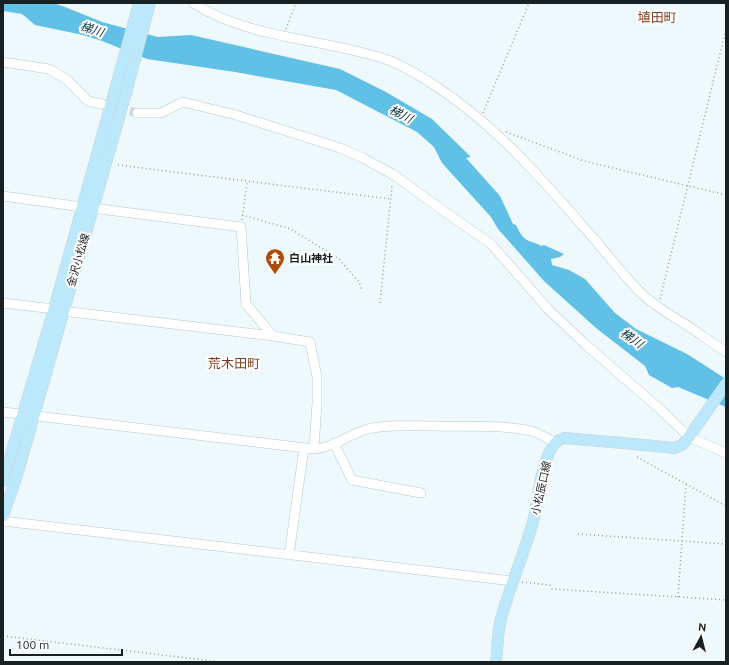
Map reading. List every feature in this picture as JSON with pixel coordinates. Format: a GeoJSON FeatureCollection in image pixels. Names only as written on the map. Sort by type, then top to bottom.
{"type":"FeatureCollection","features":[{"type":"Feature","properties":{"kind":"main road","name":"金沢小松線"},"geometry":{"type":"LineString","coordinates":[[3,481],[28,415],[58,310],[112,120],[115,91],[139,3]]}},
{"type":"Feature","properties":{"kind":"main road","name":"金沢小松線"},"geometry":{"type":"LineString","coordinates":[[112,120],[126,93],[150,3]]}},
{"type":"Feature","properties":{"kind":"main road"},"geometry":{"type":"LineString","coordinates":[[556,443],[559,439],[564,438],[675,448],[682,444],[690,435],[726,384]]}},
{"type":"Feature","properties":{"kind":"main road","name":"金沢小松線"},"geometry":{"type":"LineString","coordinates":[[3,516],[17,475],[28,415]]}},
{"type":"Feature","properties":{"kind":"main road","name":"小松辰口線"},"geometry":{"type":"LineString","coordinates":[[496,662],[500,621],[534,518],[546,459],[556,443]]}},
{"type":"Feature","properties":{"kind":"street"},"geometry":{"type":"LineString","coordinates":[[194,3],[209,13],[233,23],[389,60],[406,68],[437,87],[477,117],[514,152],[569,210],[642,294],[726,352]]}},
{"type":"Feature","properties":{"kind":"street"},"geometry":{"type":"LineString","coordinates":[[3,62],[49,69],[66,79],[88,101],[102,104]]}},
{"type":"Feature","properties":{"kind":"street"},"geometry":{"type":"LineString","coordinates":[[137,113],[161,113],[183,102],[236,116],[340,148],[363,158],[394,175],[438,208],[491,244],[548,309],[579,339],[690,435],[726,454]]}},
{"type":"Feature","properties":{"kind":"street"},"geometry":{"type":"LineString","coordinates":[[3,196],[241,227],[246,304],[273,336]]}},
{"type":"Feature","properties":{"kind":"street"},"geometry":{"type":"LineString","coordinates":[[3,303],[273,336],[310,342],[317,377],[314,449]]}},
{"type":"Feature","properties":{"kind":"street"},"geometry":{"type":"LineString","coordinates":[[3,412],[314,449],[324,448],[368,429],[395,426],[480,426],[532,431],[556,443]]}},
{"type":"Feature","properties":{"kind":"street"},"geometry":{"type":"LineString","coordinates":[[334,443],[352,480],[421,493]]}},
{"type":"Feature","properties":{"kind":"street"},"geometry":{"type":"LineString","coordinates":[[289,555],[304,448]]}},
{"type":"Feature","properties":{"kind":"street"},"geometry":{"type":"LineString","coordinates":[[3,521],[512,581]]}},
{"type":"Feature","properties":{"kind":"path"},"geometry":{"type":"LineString","coordinates":[[283,36],[296,3]]}},
{"type":"Feature","properties":{"kind":"path"},"geometry":{"type":"LineString","coordinates":[[483,113],[529,3]]}},
{"type":"Feature","properties":{"kind":"path"},"geometry":{"type":"LineString","coordinates":[[658,306],[726,28]]}},
{"type":"Feature","properties":{"kind":"path"},"geometry":{"type":"LineString","coordinates":[[504,131],[584,161],[726,195]]}},
{"type":"Feature","properties":{"kind":"path"},"geometry":{"type":"LineString","coordinates":[[118,166],[390,199]]}},
{"type":"Feature","properties":{"kind":"path"},"geometry":{"type":"LineString","coordinates":[[241,227],[247,181]]}},
{"type":"Feature","properties":{"kind":"path"},"geometry":{"type":"LineString","coordinates":[[380,303],[392,186]]}},
{"type":"Feature","properties":{"kind":"path"},"geometry":{"type":"LineString","coordinates":[[242,215],[291,229],[339,259],[359,282],[362,290]]}},
{"type":"Feature","properties":{"kind":"path"},"geometry":{"type":"LineString","coordinates":[[636,458],[726,506]]}},
{"type":"Feature","properties":{"kind":"path"},"geometry":{"type":"LineString","coordinates":[[678,597],[686,484]]}},
{"type":"Feature","properties":{"kind":"path"},"geometry":{"type":"LineString","coordinates":[[578,534],[726,544]]}},
{"type":"Feature","properties":{"kind":"path"},"geometry":{"type":"LineString","coordinates":[[512,581],[550,585],[552,589],[726,600]]}},
{"type":"Feature","properties":{"kind":"path"},"geometry":{"type":"LineString","coordinates":[[3,636],[221,662]]}},
{"type":"Feature","properties":{"kind":"water","name":"梯川"},"geometry":{"type":"Polygon","coordinates":[[[3,3],[53,3],[102,22],[158,37],[191,35],[340,69],[386,92],[432,119],[471,157],[466,158],[500,196],[513,224],[516,225],[523,236],[529,241],[541,246],[544,245],[564,254],[560,257],[551,259],[552,265],[569,270],[585,279],[615,313],[636,329],[687,354],[726,379],[726,407],[678,387],[672,388],[649,375],[645,366],[596,328],[544,281],[498,229],[491,217],[442,163],[434,147],[417,132],[336,90],[235,72],[147,59],[83,35],[35,25],[22,14],[3,11],[3,3]]]}},
{"type":"Feature","properties":{"kind":"tunnel"},"geometry":{"type":"LineString","coordinates":[[104,104],[137,113]]}},
{"type":"Feature","properties":{"kind":"place","name":"白山神社"},"geometry":{"type":"Point","coordinates":[275,275]}},
{"type":"Feature","properties":{"kind":"district","name":"埴田町"},"geometry":{"type":"Point","coordinates":[657,17]}},
{"type":"Feature","properties":{"kind":"district","name":"荒木田町"},"geometry":{"type":"Point","coordinates":[234,363]}}]}
